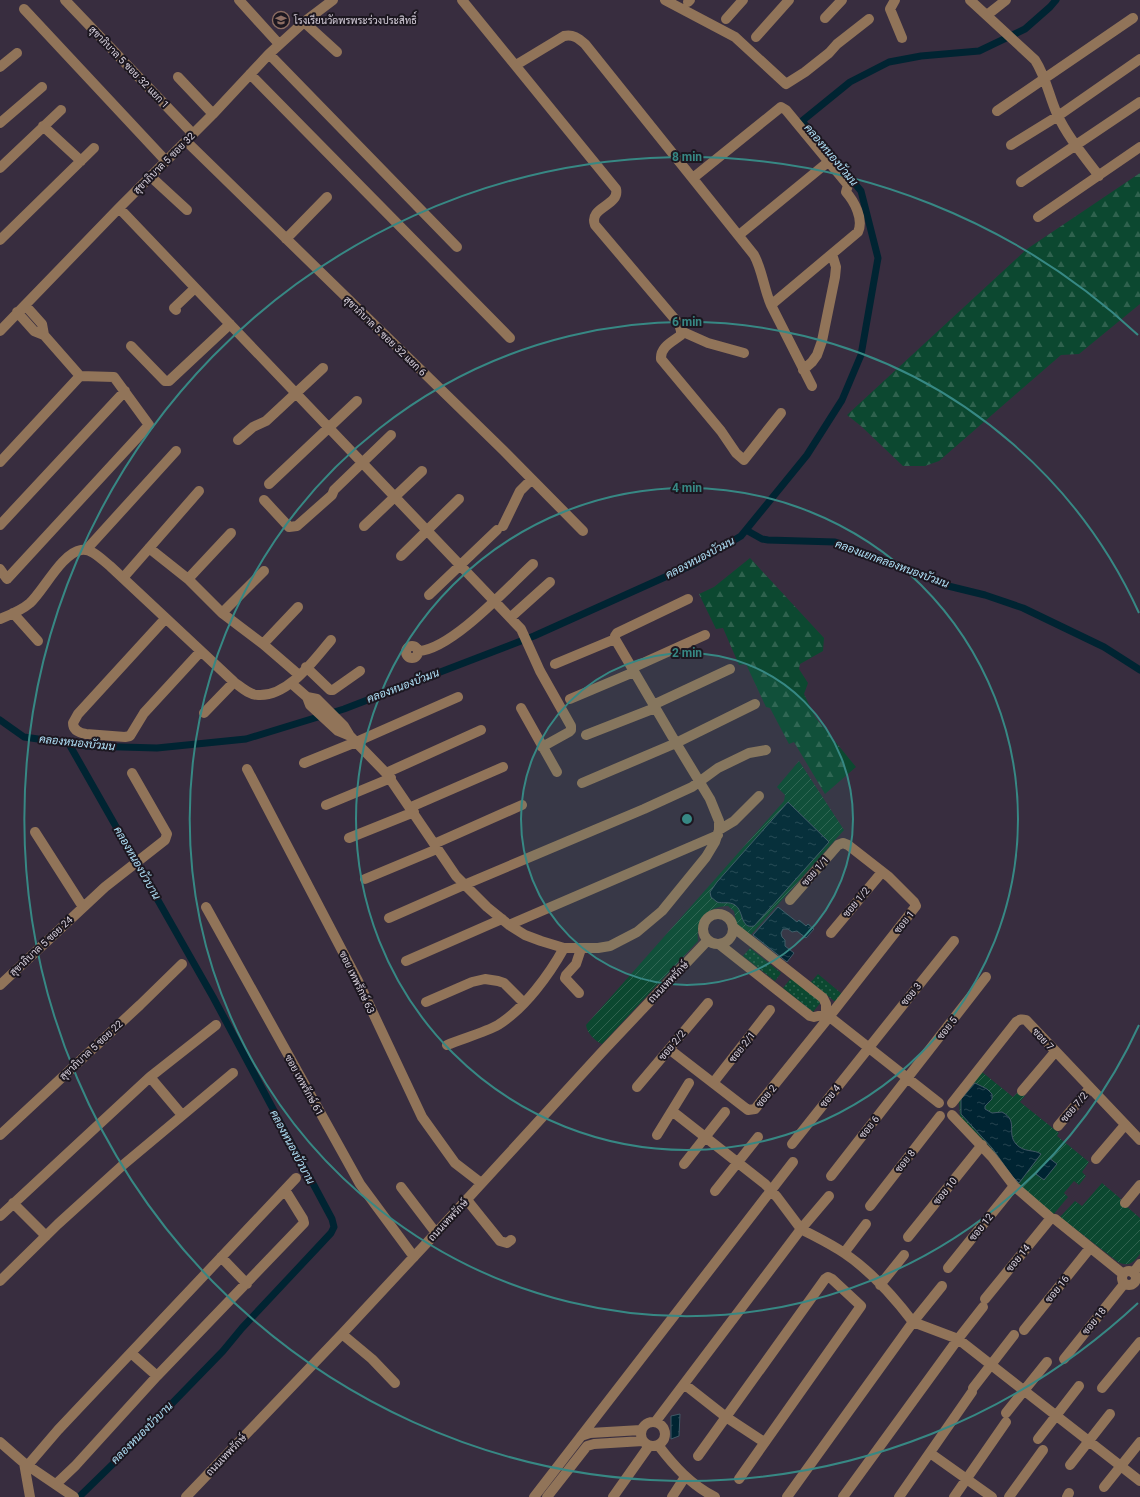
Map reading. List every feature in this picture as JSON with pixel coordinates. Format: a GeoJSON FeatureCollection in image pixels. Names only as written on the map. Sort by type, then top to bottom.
{"type":"FeatureCollection","features":[{"type":"Feature","properties":{"kind":"street","name":"สุขาภิบาล 5 ซอย 32 แยก 1"},"geometry":{"type":"LineString","coordinates":[[65,0],[190,137]]}},
{"type":"Feature","properties":{"kind":"street"},"geometry":{"type":"LineString","coordinates":[[239,0],[279,44]]}},
{"type":"Feature","properties":{"kind":"street","name":"สุขาภิบาล 5 ซอย 32"},"geometry":{"type":"LineString","coordinates":[[0,331],[150,176],[213,114],[279,44],[304,22],[333,0]]}},
{"type":"Feature","properties":{"kind":"street"},"geometry":{"type":"LineString","coordinates":[[462,0],[616,189],[616,196],[594,216],[593,220],[595,225],[679,324],[681,330],[680,335],[664,348],[661,353],[662,359],[721,431],[736,453],[744,460],[781,413]]}},
{"type":"Feature","properties":{"kind":"street"},"geometry":{"type":"LineString","coordinates":[[664,0],[735,37],[786,84],[805,72],[869,19]]}},
{"type":"Feature","properties":{"kind":"street"},"geometry":{"type":"LineString","coordinates":[[726,19],[743,0]]}},
{"type":"Feature","properties":{"kind":"street"},"geometry":{"type":"LineString","coordinates":[[756,37],[789,0]]}},
{"type":"Feature","properties":{"kind":"street"},"geometry":{"type":"LineString","coordinates":[[825,18],[842,0]]}},
{"type":"Feature","properties":{"kind":"street"},"geometry":{"type":"LineString","coordinates":[[896,0],[890,9],[902,38]]}},
{"type":"Feature","properties":{"kind":"street"},"geometry":{"type":"LineString","coordinates":[[970,0],[1036,60],[1042,70],[1058,116],[1076,145],[1099,176]]}},
{"type":"Feature","properties":{"kind":"street"},"geometry":{"type":"LineString","coordinates":[[987,15],[1006,0]]}},
{"type":"Feature","properties":{"kind":"street"},"geometry":{"type":"LineString","coordinates":[[24,8],[166,161]]}},
{"type":"Feature","properties":{"kind":"street"},"geometry":{"type":"LineString","coordinates":[[997,111],[1133,18]]}},
{"type":"Feature","properties":{"kind":"street"},"geometry":{"type":"LineString","coordinates":[[304,22],[337,52]]}},
{"type":"Feature","properties":{"kind":"street"},"geometry":{"type":"LineString","coordinates":[[516,65],[564,36],[577,36],[585,44],[739,235],[757,260],[771,305],[812,386]]}},
{"type":"Feature","properties":{"kind":"street"},"geometry":{"type":"LineString","coordinates":[[0,67],[16,53]]}},
{"type":"Feature","properties":{"kind":"street"},"geometry":{"type":"LineString","coordinates":[[269,54],[456,247]]}},
{"type":"Feature","properties":{"kind":"street"},"geometry":{"type":"LineString","coordinates":[[1011,145],[1058,116],[1140,59]]}},
{"type":"Feature","properties":{"kind":"street"},"geometry":{"type":"LineString","coordinates":[[250,74],[510,338]]}},
{"type":"Feature","properties":{"kind":"street"},"geometry":{"type":"LineString","coordinates":[[178,77],[213,114]]}},
{"type":"Feature","properties":{"kind":"street"},"geometry":{"type":"LineString","coordinates":[[0,123],[42,87]]}},
{"type":"Feature","properties":{"kind":"street"},"geometry":{"type":"LineString","coordinates":[[1021,182],[1140,102]]}},
{"type":"Feature","properties":{"kind":"street"},"geometry":{"type":"LineString","coordinates":[[693,178],[781,107],[786,110],[848,185],[846,192],[853,200],[861,226],[854,236],[771,305]]}},
{"type":"Feature","properties":{"kind":"street"},"geometry":{"type":"LineString","coordinates":[[0,168],[61,110]]}},
{"type":"Feature","properties":{"kind":"street"},"geometry":{"type":"LineString","coordinates":[[43,126],[81,161]]}},
{"type":"Feature","properties":{"kind":"street","name":"สุขาภิบาล 5 ซอย 32 แยก 6"},"geometry":{"type":"LineString","coordinates":[[190,137],[286,239],[509,455],[531,480],[583,532]]}},
{"type":"Feature","properties":{"kind":"street"},"geometry":{"type":"LineString","coordinates":[[1038,217],[1140,147]]}},
{"type":"Feature","properties":{"kind":"street"},"geometry":{"type":"LineString","coordinates":[[0,240],[94,148]]}},
{"type":"Feature","properties":{"kind":"street"},"geometry":{"type":"LineString","coordinates":[[739,235],[828,162]]}},
{"type":"Feature","properties":{"kind":"street"},"geometry":{"type":"LineString","coordinates":[[150,176],[187,210]]}},
{"type":"Feature","properties":{"kind":"street"},"geometry":{"type":"LineString","coordinates":[[286,239],[327,197]]}},
{"type":"Feature","properties":{"kind":"street"},"geometry":{"type":"LineString","coordinates":[[119,208],[460,566],[511,617],[530,645],[540,671],[568,721],[571,730],[542,747]]}},
{"type":"Feature","properties":{"kind":"street"},"geometry":{"type":"LineString","coordinates":[[803,370],[817,355],[822,341],[835,277],[836,267],[832,254]]}},
{"type":"Feature","properties":{"kind":"street"},"geometry":{"type":"LineString","coordinates":[[176,310],[174,308],[195,288]]}},
{"type":"Feature","properties":{"kind":"street"},"geometry":{"type":"LineString","coordinates":[[25,305],[42,324],[44,335]]}},
{"type":"Feature","properties":{"kind":"street"},"geometry":{"type":"LineString","coordinates":[[0,569],[7,579],[149,425],[114,377],[80,376],[44,335],[34,330],[17,312]]}},
{"type":"Feature","properties":{"kind":"street"},"geometry":{"type":"LineString","coordinates":[[131,346],[165,381],[169,382],[230,324]]}},
{"type":"Feature","properties":{"kind":"street"},"geometry":{"type":"LineString","coordinates":[[681,330],[708,343],[744,353]]}},
{"type":"Feature","properties":{"kind":"street"},"geometry":{"type":"LineString","coordinates":[[238,440],[253,427],[266,421],[323,368]]}},
{"type":"Feature","properties":{"kind":"street"},"geometry":{"type":"LineString","coordinates":[[0,462],[80,376]]}},
{"type":"Feature","properties":{"kind":"street"},"geometry":{"type":"LineString","coordinates":[[0,525],[125,391]]}},
{"type":"Feature","properties":{"kind":"street"},"geometry":{"type":"LineString","coordinates":[[269,484],[357,402]]}},
{"type":"Feature","properties":{"kind":"street"},"geometry":{"type":"LineString","coordinates":[[264,500],[288,527],[297,526],[332,495],[334,490],[390,435]]}},
{"type":"Feature","properties":{"kind":"street"},"geometry":{"type":"LineString","coordinates":[[86,550],[176,451]]}},
{"type":"Feature","properties":{"kind":"street"},"geometry":{"type":"LineString","coordinates":[[364,526],[422,471]]}},
{"type":"Feature","properties":{"kind":"street"},"geometry":{"type":"LineString","coordinates":[[429,596],[500,528],[518,495],[524,486],[531,480]]}},
{"type":"Feature","properties":{"kind":"street"},"geometry":{"type":"LineString","coordinates":[[123,578],[199,491]]}},
{"type":"Feature","properties":{"kind":"street"},"geometry":{"type":"LineString","coordinates":[[401,556],[459,499]]}},
{"type":"Feature","properties":{"kind":"street"},"geometry":{"type":"LineString","coordinates":[[188,580],[232,534]]}},
{"type":"Feature","properties":{"kind":"street"},"geometry":{"type":"LineString","coordinates":[[149,548],[188,580],[222,612],[263,644],[299,676]]}},
{"type":"Feature","properties":{"kind":"street"},"geometry":{"type":"LineString","coordinates":[[0,619],[30,602],[67,557],[75,552],[86,550],[93,552],[123,578],[165,619],[234,682],[246,691],[258,695],[276,692],[299,676],[331,640]]}},
{"type":"Feature","properties":{"kind":"street"},"geometry":{"type":"LineString","coordinates":[[419,651],[426,650],[462,630],[532,564]]}},
{"type":"Feature","properties":{"kind":"street"},"geometry":{"type":"LineString","coordinates":[[222,612],[264,571]]}},
{"type":"Feature","properties":{"kind":"street"},"geometry":{"type":"LineString","coordinates":[[511,617],[550,582]]}},
{"type":"Feature","properties":{"kind":"street"},"geometry":{"type":"LineString","coordinates":[[555,664],[615,639],[617,634],[688,599]]}},
{"type":"Feature","properties":{"kind":"street"},"geometry":{"type":"LineString","coordinates":[[263,644],[298,607]]}},
{"type":"Feature","properties":{"kind":"street"},"geometry":{"type":"LineString","coordinates":[[12,613],[38,641]]}},
{"type":"Feature","properties":{"kind":"street"},"geometry":{"type":"LineString","coordinates":[[165,619],[78,714],[73,723],[76,730],[80,733],[86,734],[125,737],[130,736],[144,713],[201,651]]}},
{"type":"Feature","properties":{"kind":"street"},"geometry":{"type":"LineString","coordinates":[[570,699],[705,635]]}},
{"type":"Feature","properties":{"kind":"street"},"geometry":{"type":"LineString","coordinates":[[291,683],[307,697],[310,705],[319,708],[332,720],[338,731],[353,739],[388,775],[435,847],[464,885],[505,922],[525,935],[564,948],[598,948],[610,946],[637,932],[652,921],[683,887],[712,849],[718,833],[719,821],[710,799],[615,639]]}},
{"type":"Feature","properties":{"kind":"street"},"geometry":{"type":"LineString","coordinates":[[306,668],[330,690],[333,690],[360,671]]}},
{"type":"Feature","properties":{"kind":"street"},"geometry":{"type":"LineString","coordinates":[[586,735],[654,707],[730,670]]}},
{"type":"Feature","properties":{"kind":"street"},"geometry":{"type":"LineString","coordinates":[[204,712],[234,682]]}},
{"type":"Feature","properties":{"kind":"street"},"geometry":{"type":"LineString","coordinates":[[304,763],[353,739],[458,697]]}},
{"type":"Feature","properties":{"kind":"street"},"geometry":{"type":"LineString","coordinates":[[582,783],[676,743],[755,704]]}},
{"type":"Feature","properties":{"kind":"street"},"geometry":{"type":"LineString","coordinates":[[521,708],[557,772]]}},
{"type":"Feature","properties":{"kind":"street"},"geometry":{"type":"LineString","coordinates":[[326,805],[481,730]]}},
{"type":"Feature","properties":{"kind":"street"},"geometry":{"type":"LineString","coordinates":[[389,918],[644,809],[692,787],[698,781],[718,768],[749,753],[766,750]]}},
{"type":"Feature","properties":{"kind":"street"},"geometry":{"type":"LineString","coordinates":[[349,838],[503,767]]}},
{"type":"Feature","properties":{"kind":"street","name":"ซอย เทพรักษ์ 63"},"geometry":{"type":"LineString","coordinates":[[247,769],[357,979],[422,1117],[455,1163],[482,1183]]}},
{"type":"Feature","properties":{"kind":"street","name":"สุขาภิบาล 5 ซอย 24"},"geometry":{"type":"LineString","coordinates":[[0,985],[82,907],[116,878],[165,840],[167,834],[132,773]]}},
{"type":"Feature","properties":{"kind":"street"},"geometry":{"type":"LineString","coordinates":[[406,961],[505,922],[718,833],[734,821],[759,796]]}},
{"type":"Feature","properties":{"kind":"street"},"geometry":{"type":"LineString","coordinates":[[365,879],[522,805]]}},
{"type":"Feature","properties":{"kind":"street"},"geometry":{"type":"LineString","coordinates":[[35,832],[82,907]]}},
{"type":"Feature","properties":{"kind":"street","name":"ซอย 1"},"geometry":{"type":"LineString","coordinates":[[828,1015],[915,908],[914,902],[889,877],[846,843],[841,844]]}},
{"type":"Feature","properties":{"kind":"street","name":"ซอย 1/1"},"geometry":{"type":"LineString","coordinates":[[790,900],[841,844]]}},
{"type":"Feature","properties":{"kind":"street","name":"ซอย 1/2"},"geometry":{"type":"LineString","coordinates":[[831,933],[882,872]]}},
{"type":"Feature","properties":{"kind":"street","name":"ซอย เทพรักษ์ 61"},"geometry":{"type":"LineString","coordinates":[[206,907],[360,1184],[414,1257]]}},
{"type":"Feature","properties":{"kind":"street"},"geometry":{"type":"LineString","coordinates":[[828,1015],[814,1017],[810,1016],[719,944],[708,940],[703,932],[704,923],[711,916],[716,914],[725,916],[729,919],[733,927],[823,998],[828,1015],[939,1103]]}},
{"type":"Feature","properties":{"kind":"street"},"geometry":{"type":"LineString","coordinates":[[719,944],[728,941],[733,932],[733,927]]}},
{"type":"Feature","properties":{"kind":"street","name":"ถนนเทพรักษ์"},"geometry":{"type":"LineString","coordinates":[[186,1497],[342,1334],[602,1052],[708,940]]}},
{"type":"Feature","properties":{"kind":"street","name":"ซอย 3"},"geometry":{"type":"LineString","coordinates":[[869,1048],[954,940]]}},
{"type":"Feature","properties":{"kind":"street"},"geometry":{"type":"LineString","coordinates":[[447,1045],[497,1025],[511,1014],[550,971],[564,948]]}},
{"type":"Feature","properties":{"kind":"street"},"geometry":{"type":"LineString","coordinates":[[578,993],[565,978],[576,964],[581,949]]}},
{"type":"Feature","properties":{"kind":"street","name":"สุขาภิบาล 5 ซอย 22"},"geometry":{"type":"LineString","coordinates":[[0,1135],[182,964]]}},
{"type":"Feature","properties":{"kind":"street","name":"ซอย 5"},"geometry":{"type":"LineString","coordinates":[[907,1078],[986,977]]}},
{"type":"Feature","properties":{"kind":"street"},"geometry":{"type":"LineString","coordinates":[[426,1002],[472,982],[485,979],[504,983],[523,1002]]}},
{"type":"Feature","properties":{"kind":"street","name":"ซอย 2/2"},"geometry":{"type":"LineString","coordinates":[[637,1087],[708,1003]]}},
{"type":"Feature","properties":{"kind":"street","name":"ซอย 2/1"},"geometry":{"type":"LineString","coordinates":[[713,1083],[770,1010]]}},
{"type":"Feature","properties":{"kind":"street","name":"ซอย 2"},"geometry":{"type":"LineString","coordinates":[[669,1049],[748,1110],[755,1109],[828,1015]]}},
{"type":"Feature","properties":{"kind":"street","name":"ซอย 7"},"geometry":{"type":"LineString","coordinates":[[952,1103],[1019,1020],[1026,1020],[1140,1140]]}},
{"type":"Feature","properties":{"kind":"street"},"geometry":{"type":"LineString","coordinates":[[0,1216],[150,1076],[216,1025]]}},
{"type":"Feature","properties":{"kind":"street","name":"ซอย 4"},"geometry":{"type":"LineString","coordinates":[[792,1144],[869,1048]]}},
{"type":"Feature","properties":{"kind":"street"},"geometry":{"type":"LineString","coordinates":[[1022,1091],[1055,1052]]}},
{"type":"Feature","properties":{"kind":"street"},"geometry":{"type":"LineString","coordinates":[[0,1281],[123,1164],[233,1073]]}},
{"type":"Feature","properties":{"kind":"street"},"geometry":{"type":"LineString","coordinates":[[150,1076],[182,1115]]}},
{"type":"Feature","properties":{"kind":"street","name":"ซอย 6"},"geometry":{"type":"LineString","coordinates":[[831,1176],[907,1078]]}},
{"type":"Feature","properties":{"kind":"street"},"geometry":{"type":"LineString","coordinates":[[656,1135],[689,1083]]}},
{"type":"Feature","properties":{"kind":"street","name":"ซอย 7/2"},"geometry":{"type":"LineString","coordinates":[[1058,1126],[1090,1088]]}},
{"type":"Feature","properties":{"kind":"street"},"geometry":{"type":"LineString","coordinates":[[946,1100],[952,1103],[954,1109],[952,1115],[945,1118],[940,1116],[936,1110],[939,1103],[946,1100]]}},
{"type":"Feature","properties":{"kind":"street"},"geometry":{"type":"LineString","coordinates":[[672,1111],[771,1191],[801,1230],[844,1253],[871,1274],[913,1322],[958,1339],[1140,1481]]}},
{"type":"Feature","properties":{"kind":"street"},"geometry":{"type":"LineString","coordinates":[[684,1164],[725,1112]]}},
{"type":"Feature","properties":{"kind":"street"},"geometry":{"type":"LineString","coordinates":[[952,1115],[982,1145],[1014,1186],[1051,1218],[1055,1219],[1131,1279]]}},
{"type":"Feature","properties":{"kind":"street","name":"ซอย 8"},"geometry":{"type":"LineString","coordinates":[[870,1206],[940,1116]]}},
{"type":"Feature","properties":{"kind":"street"},"geometry":{"type":"LineString","coordinates":[[1096,1159],[1125,1125]]}},
{"type":"Feature","properties":{"kind":"street"},"geometry":{"type":"LineString","coordinates":[[715,1191],[758,1137]]}},
{"type":"Feature","properties":{"kind":"street","name":"ซอย 10"},"geometry":{"type":"LineString","coordinates":[[908,1237],[982,1145]]}},
{"type":"Feature","properties":{"kind":"street"},"geometry":{"type":"LineString","coordinates":[[534,1497],[794,1162]]}},
{"type":"Feature","properties":{"kind":"street"},"geometry":{"type":"LineString","coordinates":[[26,1464],[296,1178]]}},
{"type":"Feature","properties":{"kind":"street"},"geometry":{"type":"LineString","coordinates":[[1125,1203],[1140,1185]]}},
{"type":"Feature","properties":{"kind":"street","name":"ซอย 12"},"geometry":{"type":"LineString","coordinates":[[948,1268],[1014,1186]]}},
{"type":"Feature","properties":{"kind":"street"},"geometry":{"type":"LineString","coordinates":[[401,1187],[436,1233]]}},
{"type":"Feature","properties":{"kind":"street"},"geometry":{"type":"LineString","coordinates":[[56,1484],[76,1465],[157,1376],[304,1223],[285,1190]]}},
{"type":"Feature","properties":{"kind":"street"},"geometry":{"type":"LineString","coordinates":[[656,1421],[801,1230],[829,1196]]}},
{"type":"Feature","properties":{"kind":"street"},"geometry":{"type":"LineString","coordinates":[[467,1200],[500,1241],[507,1243],[511,1240]]}},
{"type":"Feature","properties":{"kind":"street"},"geometry":{"type":"LineString","coordinates":[[13,1203],[46,1236]]}},
{"type":"Feature","properties":{"kind":"street","name":"ซอย 14"},"geometry":{"type":"LineString","coordinates":[[843,1497],[984,1303],[1051,1218]]}},
{"type":"Feature","properties":{"kind":"street"},"geometry":{"type":"LineString","coordinates":[[844,1253],[866,1224]]}},
{"type":"Feature","properties":{"kind":"street","name":"ซอย 16"},"geometry":{"type":"LineString","coordinates":[[1024,1330],[1090,1248]]}},
{"type":"Feature","properties":{"kind":"street"},"geometry":{"type":"LineString","coordinates":[[880,1285],[904,1255]]}},
{"type":"Feature","properties":{"kind":"street"},"geometry":{"type":"LineString","coordinates":[[221,1257],[247,1284]]}},
{"type":"Feature","properties":{"kind":"street","name":"ซอย 18"},"geometry":{"type":"LineString","coordinates":[[1064,1359],[1131,1279],[1140,1264]]}},
{"type":"Feature","properties":{"kind":"street"},"geometry":{"type":"LineString","coordinates":[[698,1456],[825,1279],[828,1277],[832,1279],[846,1290],[861,1306],[739,1479]]}},
{"type":"Feature","properties":{"kind":"street"},"geometry":{"type":"LineString","coordinates":[[787,1497],[913,1322],[942,1286]]}},
{"type":"Feature","properties":{"kind":"street"},"geometry":{"type":"LineString","coordinates":[[342,1334],[372,1359],[395,1383]]}},
{"type":"Feature","properties":{"kind":"street"},"geometry":{"type":"LineString","coordinates":[[899,1497],[972,1390],[1014,1335]]}},
{"type":"Feature","properties":{"kind":"street"},"geometry":{"type":"LineString","coordinates":[[1102,1388],[1140,1342]]}},
{"type":"Feature","properties":{"kind":"street"},"geometry":{"type":"LineString","coordinates":[[131,1352],[157,1376]]}},
{"type":"Feature","properties":{"kind":"street"},"geometry":{"type":"LineString","coordinates":[[954,1497],[1024,1390],[1047,1362]]}},
{"type":"Feature","properties":{"kind":"street"},"geometry":{"type":"LineString","coordinates":[[684,1384],[726,1417],[764,1442]]}},
{"type":"Feature","properties":{"kind":"street"},"geometry":{"type":"LineString","coordinates":[[1038,1439],[1079,1386]]}},
{"type":"Feature","properties":{"kind":"street"},"geometry":{"type":"LineString","coordinates":[[1070,1465],[1110,1414]]}},
{"type":"Feature","properties":{"kind":"street"},"geometry":{"type":"LineString","coordinates":[[548,1497],[586,1447],[594,1444],[650,1444],[664,1440],[666,1432],[663,1425],[656,1421],[648,1422],[641,1430],[641,1436],[650,1444],[673,1464],[686,1477],[715,1497]]}},
{"type":"Feature","properties":{"kind":"street"},"geometry":{"type":"LineString","coordinates":[[581,1436],[641,1430]]}},
{"type":"Feature","properties":{"kind":"street"},"geometry":{"type":"LineString","coordinates":[[581,1436],[586,1447]]}},
{"type":"Feature","properties":{"kind":"street"},"geometry":{"type":"LineString","coordinates":[[0,1442],[26,1464],[74,1497]]}},
{"type":"Feature","properties":{"kind":"street"},"geometry":{"type":"LineString","coordinates":[[1104,1487],[1140,1442]]}},
{"type":"Feature","properties":{"kind":"street"},"geometry":{"type":"LineString","coordinates":[[613,1497],[650,1444]]}},
{"type":"Feature","properties":{"kind":"street"},"geometry":{"type":"LineString","coordinates":[[1009,1497],[1043,1450]]}},
{"type":"Feature","properties":{"kind":"street"},"geometry":{"type":"LineString","coordinates":[[930,1453],[992,1497]]}},
{"type":"Feature","properties":{"kind":"street"},"geometry":{"type":"LineString","coordinates":[[26,1464],[30,1497]]}},
{"type":"Feature","properties":{"kind":"street"},"geometry":{"type":"LineString","coordinates":[[672,1497],[686,1477]]}},
{"type":"Feature","properties":{"kind":"green space"},"geometry":{"type":"Polygon","coordinates":[[[1140,173],[1140,304],[1079,354],[1061,355],[939,461],[925,466],[903,466],[861,426],[847,415],[1027,249],[1140,173]]]}},
{"type":"Feature","properties":{"kind":"green space"},"geometry":{"type":"Polygon","coordinates":[[[750,558],[824,638],[823,651],[800,664],[799,669],[808,683],[804,694],[815,717],[856,767],[825,794],[794,742],[789,744],[770,708],[766,707],[746,664],[739,665],[723,628],[716,629],[699,594],[714,587],[750,558]]]}},
{"type":"Feature","properties":{"kind":"green space"},"geometry":{"type":"Polygon","coordinates":[[[799,761],[844,830],[750,936],[737,927],[734,911],[728,906],[720,907],[708,912],[701,921],[698,941],[602,1044],[597,1041],[590,1034],[586,1025],[784,801],[785,795],[777,787],[799,761]],[[788,802],[712,889],[722,903],[729,902],[737,906],[741,911],[742,919],[749,927],[753,926],[829,842],[788,802]]]}},
{"type":"Feature","properties":{"kind":"green space"},"geometry":{"type":"Polygon","coordinates":[[[750,948],[781,973],[775,981],[743,956],[750,948]]]}},
{"type":"Feature","properties":{"kind":"green space"},"geometry":{"type":"Polygon","coordinates":[[[818,974],[842,994],[836,1001],[834,1001],[811,982],[818,974]]]}},
{"type":"Feature","properties":{"kind":"green space"},"geometry":{"type":"Polygon","coordinates":[[[791,978],[821,1002],[813,1012],[783,988],[791,978]]]}},
{"type":"Feature","properties":{"kind":"green space"},"geometry":{"type":"Polygon","coordinates":[[[982,1072],[1013,1097],[1019,1091],[1025,1096],[1020,1102],[1059,1133],[1057,1136],[1089,1162],[1082,1172],[1086,1176],[1079,1185],[1074,1181],[1064,1193],[1068,1197],[1053,1215],[1034,1199],[1011,1176],[990,1147],[960,1117],[959,1101],[982,1072]]]}},
{"type":"Feature","properties":{"kind":"green space"},"geometry":{"type":"Polygon","coordinates":[[[1102,1183],[1140,1218],[1140,1254],[1135,1260],[1128,1264],[1118,1262],[1060,1217],[1075,1201],[1082,1206],[1102,1183]]]}},
{"type":"Feature","properties":{"kind":"water"},"geometry":{"type":"Polygon","coordinates":[[[788,802],[829,842],[754,926],[746,925],[740,911],[735,905],[717,902],[711,897],[710,892],[717,882],[788,802]]]}},
{"type":"Feature","properties":{"kind":"water"},"geometry":{"type":"Polygon","coordinates":[[[778,907],[797,922],[799,920],[806,926],[808,924],[814,929],[806,938],[797,931],[792,932],[788,929],[783,929],[781,933],[785,940],[785,946],[794,953],[787,962],[753,935],[778,907]]]}},
{"type":"Feature","properties":{"kind":"water"},"geometry":{"type":"Polygon","coordinates":[[[975,1083],[987,1089],[992,1094],[992,1099],[985,1106],[985,1109],[992,1113],[1002,1112],[1010,1119],[1013,1140],[1016,1144],[1022,1149],[1041,1154],[1019,1183],[1012,1176],[992,1148],[961,1114],[961,1099],[975,1083]]]}},
{"type":"Feature","properties":{"kind":"water"},"geometry":{"type":"Polygon","coordinates":[[[1049,1158],[1057,1164],[1044,1180],[1036,1174],[1049,1158]]]}},
{"type":"Feature","properties":{"kind":"water"},"geometry":{"type":"Polygon","coordinates":[[[680,1414],[679,1436],[671,1439],[671,1416],[680,1414]]]}},
{"type":"Feature","properties":{"kind":"waterway","name":"คลองหนองบัวมน"},"geometry":{"type":"LineString","coordinates":[[0,720],[24,737],[87,746],[157,748],[246,739],[344,709],[534,636],[694,564],[741,536],[807,455],[842,400],[861,355],[878,258],[861,191],[802,121],[850,82],[889,62],[921,56],[979,51],[1025,29],[1056,0]]}},
{"type":"Feature","properties":{"kind":"waterway","name":"คลองแยกคลองหนองบัวมน"},"geometry":{"type":"LineString","coordinates":[[746,530],[762,539],[768,540],[835,542],[919,573],[940,584],[985,595],[1023,608],[1104,647],[1140,670]]}},
{"type":"Feature","properties":{"kind":"waterway","name":"คลองหนองบัวบาน"},"geometry":{"type":"LineString","coordinates":[[69,744],[213,997],[332,1219],[334,1227],[331,1233],[242,1328],[223,1351],[79,1497]]}},
{"type":"Feature","properties":{"kind":"place","name":"โรงเรียนวัดพรพระร่วงประสิทธิ์"},"geometry":{"type":"Point","coordinates":[281,20]}}]}
